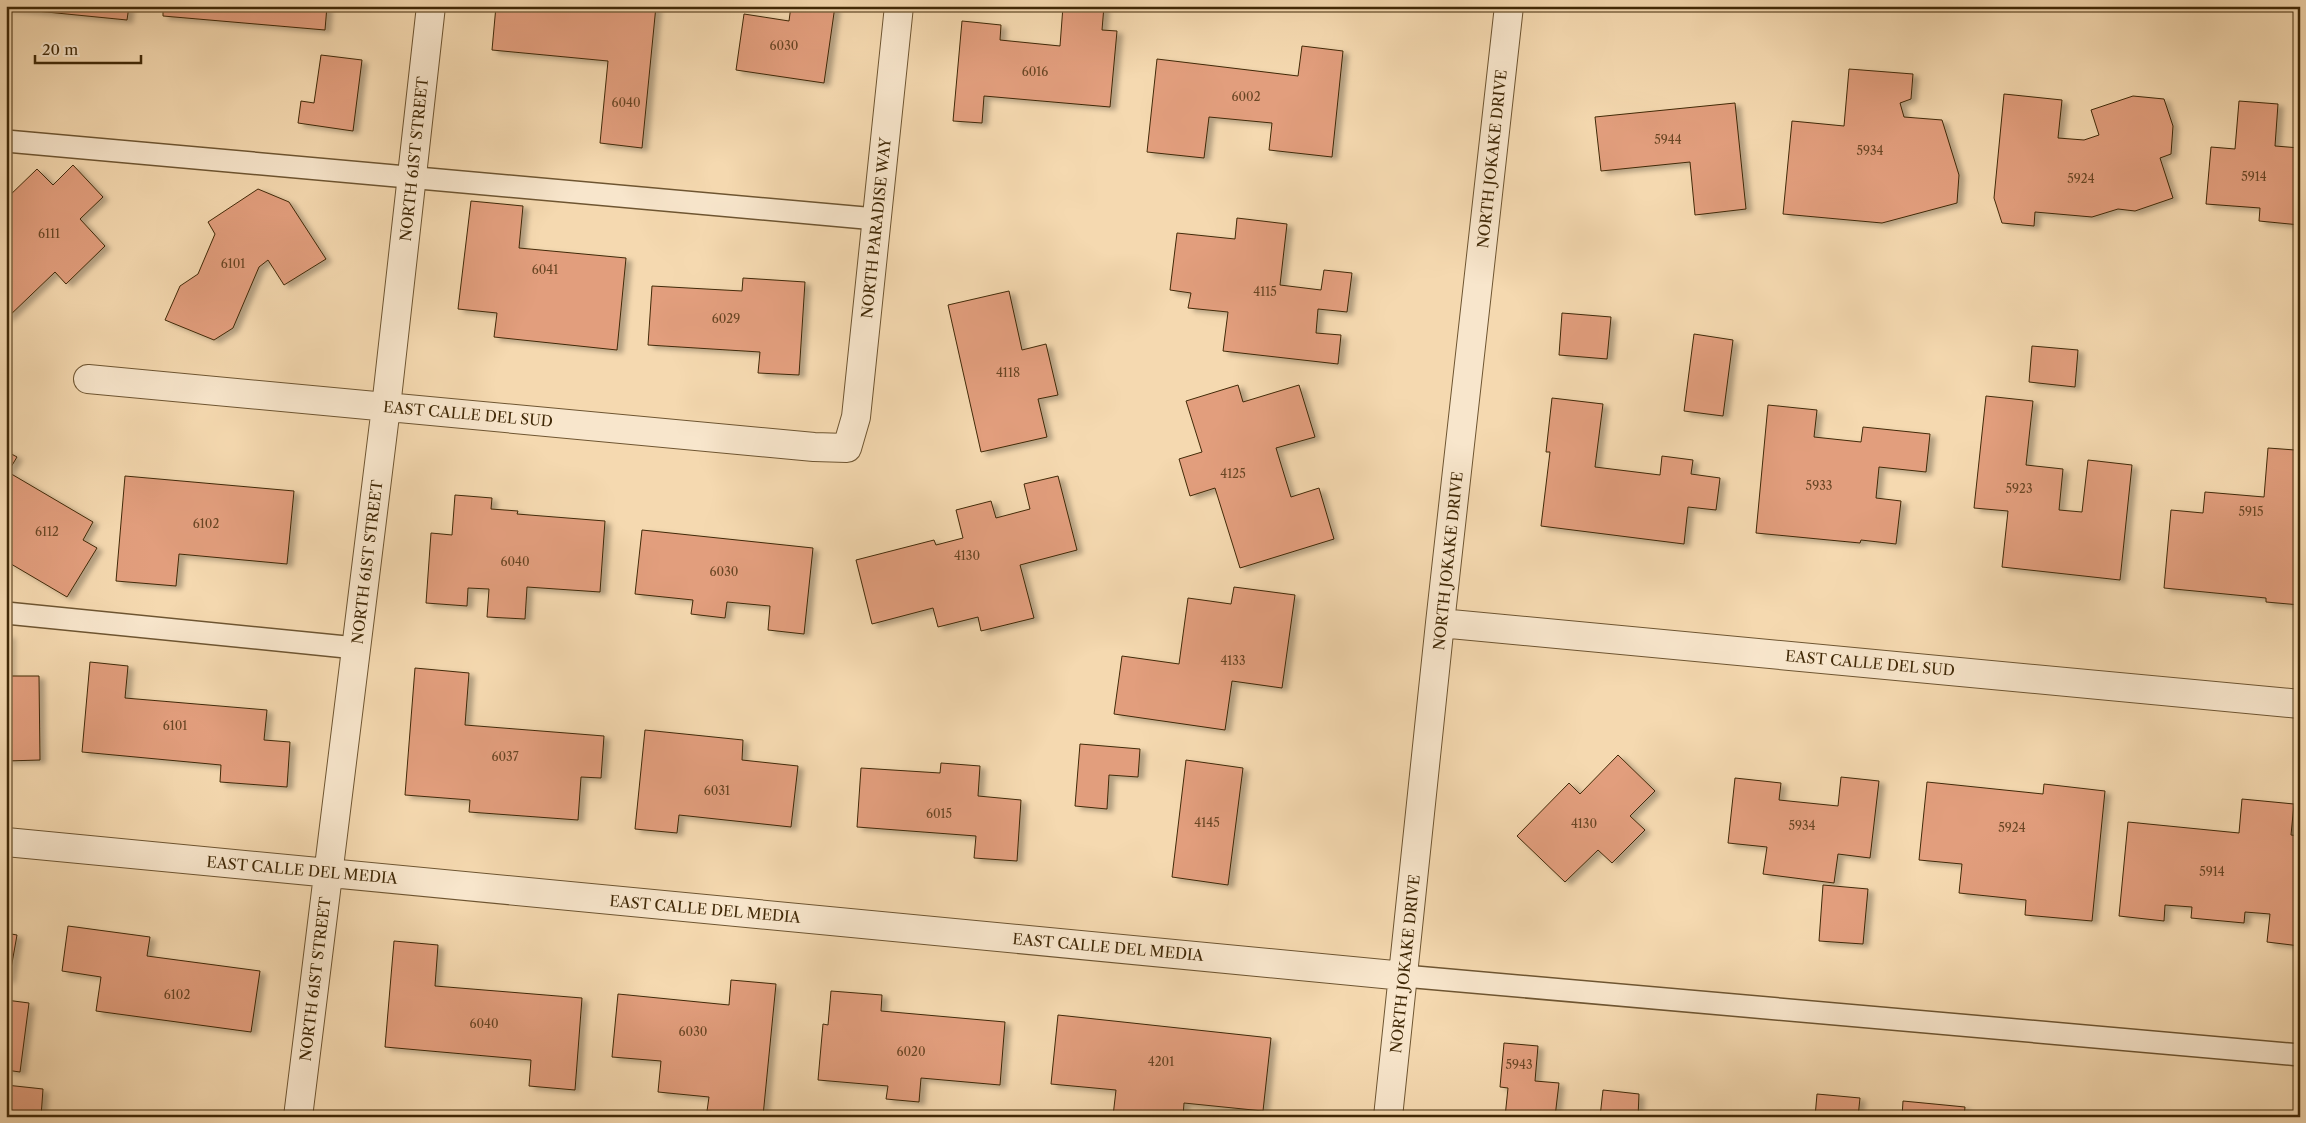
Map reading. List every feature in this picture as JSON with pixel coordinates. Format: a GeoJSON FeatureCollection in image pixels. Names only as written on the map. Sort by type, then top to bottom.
{"type":"FeatureCollection","features":[{"type":"Feature","properties":{"kind":"street","name":"NORTH 61ST STREET"},"geometry":{"type":"LineString","coordinates":[[298,1117],[386,407],[431,6]]}},
{"type":"Feature","properties":{"kind":"street","name":"NORTH PARADISE WAY"},"geometry":{"type":"LineString","coordinates":[[848,448],[856,417],[899,6]]}},
{"type":"Feature","properties":{"kind":"street","name":"NORTH JOKAKE DRIVE"},"geometry":{"type":"LineString","coordinates":[[1388,1117],[1440,622],[1509,6]]}},
{"type":"Feature","properties":{"kind":"street","name":"EAST CALLE DEL SUD"},"geometry":{"type":"LineString","coordinates":[[88,379],[794,445],[848,448]]}},
{"type":"Feature","properties":{"kind":"street","name":"EAST CALLE DEL SUD"},"geometry":{"type":"LineString","coordinates":[[1440,622],[2300,704]]}},
{"type":"Feature","properties":{"kind":"street","name":"EAST CALLE DEL MEDIA"},"geometry":{"type":"LineString","coordinates":[[6,842],[1404,976]]}},
{"type":"Feature","properties":{"kind":"lane"},"geometry":{"type":"LineString","coordinates":[[6,141],[876,219]]}},
{"type":"Feature","properties":{"kind":"lane"},"geometry":{"type":"LineString","coordinates":[[6,613],[356,648]]}},
{"type":"Feature","properties":{"kind":"lane"},"geometry":{"type":"LineString","coordinates":[[1404,976],[2300,1055]]}},
{"type":"Feature","properties":{"kind":"building"},"geometry":{"type":"Polygon","coordinates":[[[6,6],[129,6],[127,20],[6,8],[6,6]]]}},
{"type":"Feature","properties":{"kind":"building"},"geometry":{"type":"Polygon","coordinates":[[[163,6],[327,6],[325,30],[163,16],[163,6]]]}},
{"type":"Feature","properties":{"kind":"building"},"geometry":{"type":"Polygon","coordinates":[[[496,6],[656,6],[642,148],[600,143],[608,61],[492,50],[496,6]]]}},
{"type":"Feature","properties":{"kind":"building"},"geometry":{"type":"Polygon","coordinates":[[[791,6],[835,6],[824,83],[736,70],[744,14],[789,21],[791,6]]]}},
{"type":"Feature","properties":{"kind":"building"},"geometry":{"type":"Polygon","coordinates":[[[1063,6],[1104,6],[1102,30],[1117,31],[1110,107],[984,96],[982,123],[953,121],[962,21],[1001,25],[1000,40],[1060,46],[1063,6]]]}},
{"type":"Feature","properties":{"kind":"building"},"geometry":{"type":"Polygon","coordinates":[[[1302,46],[1343,51],[1332,157],[1269,150],[1272,123],[1209,117],[1204,158],[1147,152],[1157,59],[1298,76],[1302,46]]]}},
{"type":"Feature","properties":{"kind":"building"},"geometry":{"type":"Polygon","coordinates":[[[321,55],[362,60],[353,131],[298,123],[301,101],[314,103],[321,55]]]}},
{"type":"Feature","properties":{"kind":"building"},"geometry":{"type":"Polygon","coordinates":[[[1849,69],[1913,74],[1911,99],[1900,103],[1904,117],[1942,120],[1959,175],[1957,203],[1882,223],[1783,214],[1792,121],[1844,126],[1849,69]]]}},
{"type":"Feature","properties":{"kind":"building"},"geometry":{"type":"Polygon","coordinates":[[[2004,94],[2062,100],[2058,138],[2084,140],[2099,135],[2091,110],[2133,96],[2164,99],[2173,126],[2171,154],[2160,158],[2173,198],[2135,211],[2118,209],[2092,217],[2035,212],[2034,226],[2002,223],[1994,198],[2004,94]]]}},
{"type":"Feature","properties":{"kind":"building"},"geometry":{"type":"Polygon","coordinates":[[[2239,101],[2278,104],[2275,146],[2300,148],[2300,225],[2259,221],[2260,208],[2206,204],[2211,147],[2235,149],[2239,101]]]}},
{"type":"Feature","properties":{"kind":"building"},"geometry":{"type":"Polygon","coordinates":[[[1735,103],[1746,209],[1695,215],[1690,162],[1601,171],[1595,117],[1735,103]]]}},
{"type":"Feature","properties":{"kind":"building"},"geometry":{"type":"Polygon","coordinates":[[[73,165],[103,197],[80,219],[105,246],[66,284],[55,272],[6,319],[6,199],[37,169],[53,185],[73,165]]]}},
{"type":"Feature","properties":{"kind":"building"},"geometry":{"type":"Polygon","coordinates":[[[258,189],[289,202],[326,259],[284,285],[268,260],[259,267],[233,328],[214,340],[165,320],[180,286],[198,274],[215,234],[208,222],[258,189]]]}},
{"type":"Feature","properties":{"kind":"building"},"geometry":{"type":"Polygon","coordinates":[[[471,201],[523,206],[519,248],[626,258],[617,350],[494,337],[497,313],[458,309],[471,201]]]}},
{"type":"Feature","properties":{"kind":"building"},"geometry":{"type":"Polygon","coordinates":[[[1237,218],[1287,224],[1280,285],[1321,290],[1324,270],[1352,273],[1347,312],[1318,309],[1316,333],[1341,335],[1338,364],[1223,351],[1228,312],[1188,308],[1191,293],[1170,290],[1177,233],[1235,239],[1237,218]]]}},
{"type":"Feature","properties":{"kind":"building"},"geometry":{"type":"Polygon","coordinates":[[[743,278],[805,282],[799,375],[758,373],[760,352],[648,345],[652,286],[742,291],[743,278]]]}},
{"type":"Feature","properties":{"kind":"building"},"geometry":{"type":"Polygon","coordinates":[[[1009,291],[1022,350],[1046,344],[1058,395],[1038,399],[1047,437],[981,452],[948,305],[1009,291]]]}},
{"type":"Feature","properties":{"kind":"building"},"geometry":{"type":"Polygon","coordinates":[[[1562,313],[1611,317],[1607,359],[1559,355],[1562,313]]]}},
{"type":"Feature","properties":{"kind":"building"},"geometry":{"type":"Polygon","coordinates":[[[1694,334],[1733,340],[1723,416],[1684,411],[1694,334]]]}},
{"type":"Feature","properties":{"kind":"building"},"geometry":{"type":"Polygon","coordinates":[[[2032,346],[2078,350],[2075,387],[2029,382],[2032,346]]]}},
{"type":"Feature","properties":{"kind":"building"},"geometry":{"type":"Polygon","coordinates":[[[1238,385],[1243,402],[1299,385],[1315,437],[1276,448],[1291,497],[1319,488],[1334,539],[1240,568],[1215,488],[1190,496],[1179,459],[1202,452],[1186,401],[1238,385]]]}},
{"type":"Feature","properties":{"kind":"building"},"geometry":{"type":"Polygon","coordinates":[[[1986,396],[2033,401],[2026,465],[2063,469],[2059,510],[2082,512],[2088,460],[2132,465],[2120,580],[2002,567],[2008,511],[1974,508],[1986,396]]]}},
{"type":"Feature","properties":{"kind":"building"},"geometry":{"type":"Polygon","coordinates":[[[1552,398],[1603,404],[1595,467],[1660,475],[1662,456],[1693,460],[1691,474],[1720,478],[1716,510],[1688,507],[1684,544],[1541,526],[1550,452],[1546,452],[1552,398]]]}},
{"type":"Feature","properties":{"kind":"building"},"geometry":{"type":"Polygon","coordinates":[[[1768,405],[1817,410],[1814,437],[1861,442],[1863,427],[1930,434],[1926,472],[1879,467],[1876,498],[1901,501],[1896,544],[1861,540],[1860,543],[1756,533],[1768,405]]]}},
{"type":"Feature","properties":{"kind":"building"},"geometry":{"type":"Polygon","coordinates":[[[2298,419],[2300,419],[2300,605],[2266,602],[2266,598],[2164,588],[2171,510],[2203,513],[2205,492],[2264,497],[2268,448],[2295,450],[2298,419]]]}},
{"type":"Feature","properties":{"kind":"building"},"geometry":{"type":"Polygon","coordinates":[[[6,451],[17,457],[8,472],[93,522],[83,540],[97,548],[67,597],[6,561],[6,451]]]}},
{"type":"Feature","properties":{"kind":"building"},"geometry":{"type":"Polygon","coordinates":[[[125,476],[294,491],[287,564],[179,554],[176,586],[116,581],[125,476]]]}},
{"type":"Feature","properties":{"kind":"building"},"geometry":{"type":"Polygon","coordinates":[[[1058,476],[1077,550],[1020,565],[1034,618],[981,631],[978,617],[938,627],[933,608],[872,624],[856,560],[934,540],[936,545],[963,538],[956,510],[991,501],[996,518],[1030,509],[1024,484],[1058,476]]]}},
{"type":"Feature","properties":{"kind":"building"},"geometry":{"type":"Polygon","coordinates":[[[455,495],[492,498],[491,509],[518,511],[517,514],[605,521],[600,592],[527,587],[525,619],[487,617],[489,589],[468,588],[467,606],[426,603],[431,533],[452,535],[455,495]]]}},
{"type":"Feature","properties":{"kind":"building"},"geometry":{"type":"Polygon","coordinates":[[[642,530],[813,548],[804,634],[768,630],[770,606],[727,602],[725,618],[691,614],[693,600],[635,594],[642,530]]]}},
{"type":"Feature","properties":{"kind":"building"},"geometry":{"type":"Polygon","coordinates":[[[1234,587],[1295,595],[1282,688],[1232,681],[1225,730],[1114,714],[1122,656],[1179,664],[1188,598],[1231,604],[1234,587]]]}},
{"type":"Feature","properties":{"kind":"building"},"geometry":{"type":"Polygon","coordinates":[[[6,635],[9,635],[9,676],[39,676],[40,760],[6,761],[6,635]]]}},
{"type":"Feature","properties":{"kind":"building"},"geometry":{"type":"Polygon","coordinates":[[[90,662],[128,666],[125,698],[267,710],[264,740],[290,742],[287,787],[220,782],[221,765],[82,752],[90,662]]]}},
{"type":"Feature","properties":{"kind":"building"},"geometry":{"type":"Polygon","coordinates":[[[415,668],[469,673],[465,725],[604,736],[601,778],[581,777],[578,820],[469,812],[470,800],[405,795],[415,668]]]}},
{"type":"Feature","properties":{"kind":"building"},"geometry":{"type":"Polygon","coordinates":[[[645,730],[743,740],[742,760],[798,766],[791,827],[679,815],[677,833],[635,829],[645,730]]]}},
{"type":"Feature","properties":{"kind":"building"},"geometry":{"type":"Polygon","coordinates":[[[1080,744],[1140,749],[1138,777],[1109,775],[1107,809],[1075,806],[1080,744]]]}},
{"type":"Feature","properties":{"kind":"building"},"geometry":{"type":"Polygon","coordinates":[[[1618,755],[1655,791],[1630,816],[1645,830],[1612,863],[1598,850],[1565,882],[1517,836],[1569,783],[1580,794],[1618,755]]]}},
{"type":"Feature","properties":{"kind":"building"},"geometry":{"type":"Polygon","coordinates":[[[1186,760],[1243,768],[1228,885],[1172,877],[1186,760]]]}},
{"type":"Feature","properties":{"kind":"building"},"geometry":{"type":"Polygon","coordinates":[[[941,763],[980,766],[978,796],[1021,800],[1017,861],[974,858],[976,836],[857,827],[861,768],[940,773],[941,763]]]}},
{"type":"Feature","properties":{"kind":"building"},"geometry":{"type":"Polygon","coordinates":[[[1841,777],[1879,781],[1870,858],[1838,854],[1834,883],[1763,874],[1767,847],[1728,843],[1735,778],[1781,783],[1779,800],[1838,806],[1841,777]]]}},
{"type":"Feature","properties":{"kind":"building"},"geometry":{"type":"Polygon","coordinates":[[[1927,782],[2043,794],[2044,784],[2105,791],[2092,921],[2025,915],[2026,900],[1959,893],[1962,864],[1919,860],[1927,782]]]}},
{"type":"Feature","properties":{"kind":"building"},"geometry":{"type":"Polygon","coordinates":[[[2242,799],[2294,804],[2291,835],[2300,836],[2300,946],[2267,942],[2270,914],[2245,912],[2244,923],[2191,918],[2192,907],[2165,905],[2164,921],[2119,916],[2128,822],[2239,833],[2242,799]]]}},
{"type":"Feature","properties":{"kind":"building"},"geometry":{"type":"Polygon","coordinates":[[[1823,885],[1868,889],[1863,944],[1819,941],[1823,885]]]}},
{"type":"Feature","properties":{"kind":"building"},"geometry":{"type":"Polygon","coordinates":[[[68,926],[150,937],[147,956],[260,971],[251,1032],[96,1011],[101,977],[62,971],[68,926]]]}},
{"type":"Feature","properties":{"kind":"building"},"geometry":{"type":"Polygon","coordinates":[[[6,933],[17,935],[9,980],[6,979],[6,933]]]}},
{"type":"Feature","properties":{"kind":"building"},"geometry":{"type":"Polygon","coordinates":[[[394,941],[438,945],[435,986],[582,998],[575,1090],[529,1086],[531,1060],[385,1047],[394,941]]]}},
{"type":"Feature","properties":{"kind":"building"},"geometry":{"type":"Polygon","coordinates":[[[731,980],[776,984],[763,1116],[707,1111],[709,1097],[658,1092],[661,1061],[612,1057],[618,994],[729,1005],[731,980]]]}},
{"type":"Feature","properties":{"kind":"building"},"geometry":{"type":"Polygon","coordinates":[[[831,991],[882,995],[881,1011],[1005,1022],[1000,1085],[921,1078],[919,1102],[886,1099],[888,1086],[818,1080],[823,1024],[828,1025],[831,991]]]}},
{"type":"Feature","properties":{"kind":"building"},"geometry":{"type":"Polygon","coordinates":[[[6,1000],[29,1003],[20,1072],[6,1070],[6,1000]]]}},
{"type":"Feature","properties":{"kind":"building"},"geometry":{"type":"Polygon","coordinates":[[[1058,1015],[1271,1038],[1263,1111],[1184,1103],[1183,1117],[1113,1116],[1116,1090],[1051,1084],[1058,1015]]]}},
{"type":"Feature","properties":{"kind":"building"},"geometry":{"type":"Polygon","coordinates":[[[1504,1043],[1538,1046],[1535,1081],[1559,1083],[1555,1117],[1505,1117],[1508,1088],[1500,1087],[1504,1043]]]}},
{"type":"Feature","properties":{"kind":"building"},"geometry":{"type":"Polygon","coordinates":[[[6,1085],[43,1089],[41,1117],[6,1117],[6,1085]]]}},
{"type":"Feature","properties":{"kind":"building"},"geometry":{"type":"Polygon","coordinates":[[[1603,1090],[1639,1094],[1638,1117],[1600,1117],[1603,1090]]]}},
{"type":"Feature","properties":{"kind":"building"},"geometry":{"type":"Polygon","coordinates":[[[1817,1094],[1860,1098],[1858,1117],[1815,1117],[1817,1094]]]}},
{"type":"Feature","properties":{"kind":"building"},"geometry":{"type":"Polygon","coordinates":[[[1903,1101],[1965,1107],[1964,1117],[1902,1117],[1903,1101]]]}},
{"type":"Feature","properties":{"kind":"building"},"geometry":{"type":"Polygon","coordinates":[[[1692,1113],[1730,1117],[1692,1117],[1692,1113]]]}}]}
